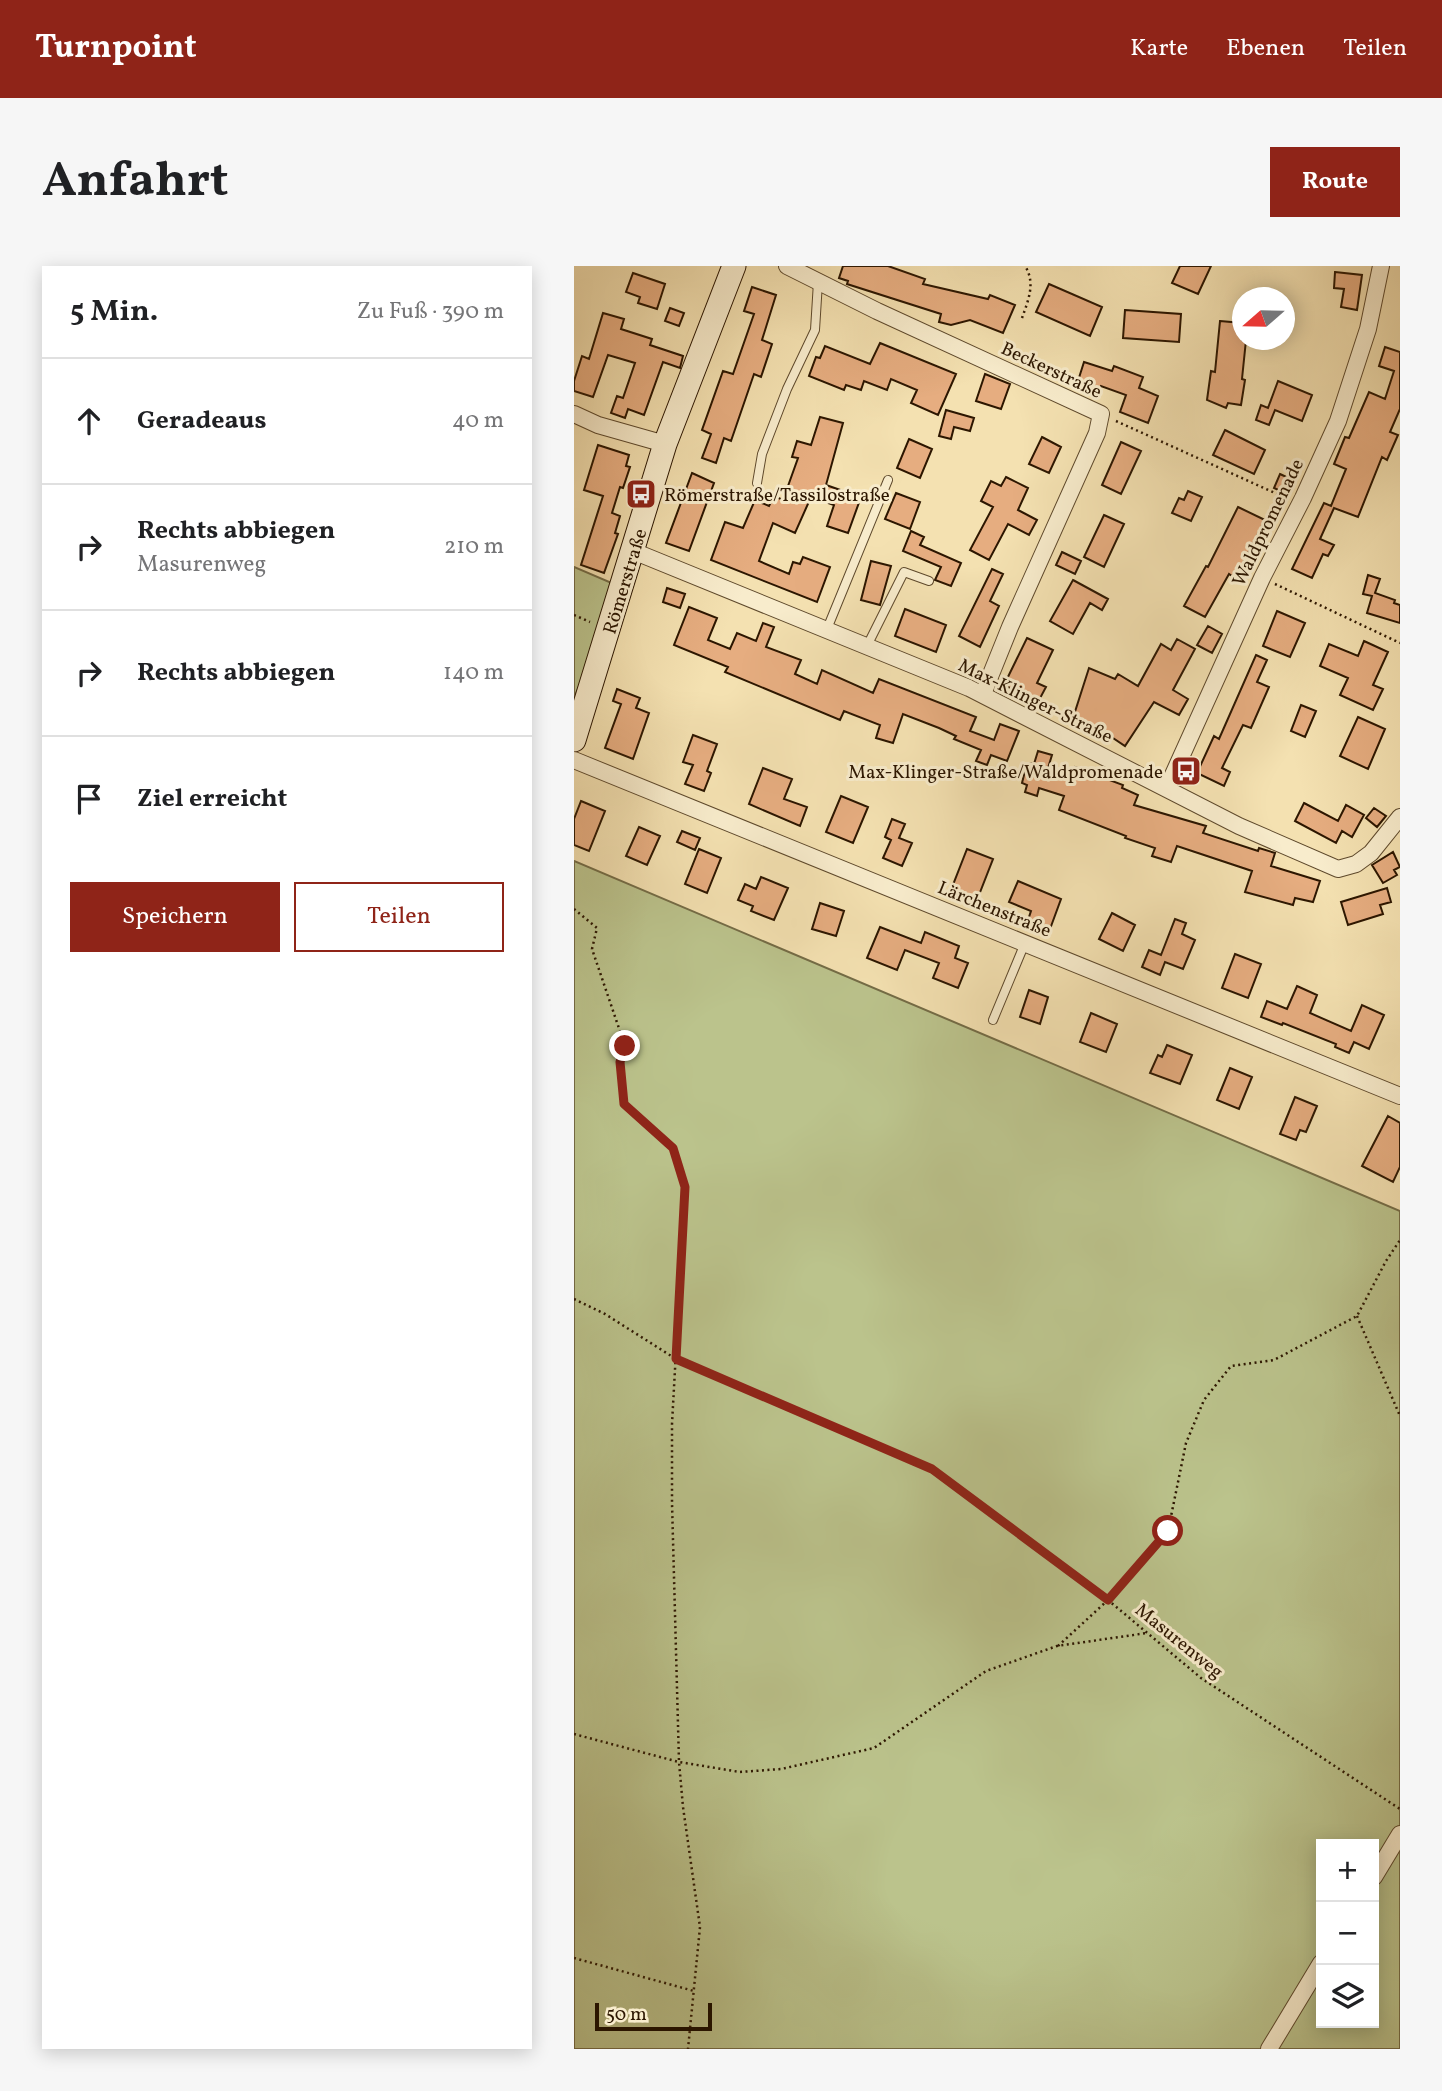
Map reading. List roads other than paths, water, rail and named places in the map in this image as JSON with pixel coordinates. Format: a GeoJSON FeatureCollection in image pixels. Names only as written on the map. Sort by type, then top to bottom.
{"type":"FeatureCollection","features":[{"type":"Feature","properties":{"kind":"street","name":"Römerstraße"},"geometry":{"type":"LineString","coordinates":[[574,740],[665,444],[734,266]]}},
{"type":"Feature","properties":{"kind":"street","name":"Beckerstraße"},"geometry":{"type":"LineString","coordinates":[[787,266],[877,311],[1101,414],[1097,433],[983,694]]}},
{"type":"Feature","properties":{"kind":"street","name":"Waldpromenade"},"geometry":{"type":"LineString","coordinates":[[1167,788],[1262,578],[1338,421],[1368,329],[1381,266]]}},
{"type":"Feature","properties":{"kind":"street"},"geometry":{"type":"LineString","coordinates":[[574,414],[598,425],[665,444]]}},
{"type":"Feature","properties":{"kind":"street","name":"Max-Klinger-Straße"},"geometry":{"type":"LineString","coordinates":[[633,551],[983,694],[1239,826],[1338,869],[1356,864],[1371,853],[1400,817]]}},
{"type":"Feature","properties":{"kind":"street","name":"Lärchenstraße"},"geometry":{"type":"LineString","coordinates":[[574,760],[1400,1096]]}},
{"type":"Feature","properties":{"kind":"street"},"geometry":{"type":"LineString","coordinates":[[1379,1869],[1400,1834]]}},
{"type":"Feature","properties":{"kind":"street"},"geometry":{"type":"LineString","coordinates":[[1269,2049],[1320,1965]]}},
{"type":"Feature","properties":{"kind":"lane"},"geometry":{"type":"LineString","coordinates":[[757,482],[762,454],[814,330],[818,282]]}},
{"type":"Feature","properties":{"kind":"lane"},"geometry":{"type":"LineString","coordinates":[[827,629],[888,480]]}},
{"type":"Feature","properties":{"kind":"lane"},"geometry":{"type":"LineString","coordinates":[[867,646],[904,572],[929,581]]}},
{"type":"Feature","properties":{"kind":"lane"},"geometry":{"type":"LineString","coordinates":[[993,1020],[1025,943]]}},
{"type":"Feature","properties":{"kind":"place","name":"Römerstraße/Tassilostraße"},"geometry":{"type":"Point","coordinates":[641,494]}},
{"type":"Feature","properties":{"kind":"place","name":"Max-Klinger-Straße/Waldpromenade"},"geometry":{"type":"Point","coordinates":[1186,771]}}]}
